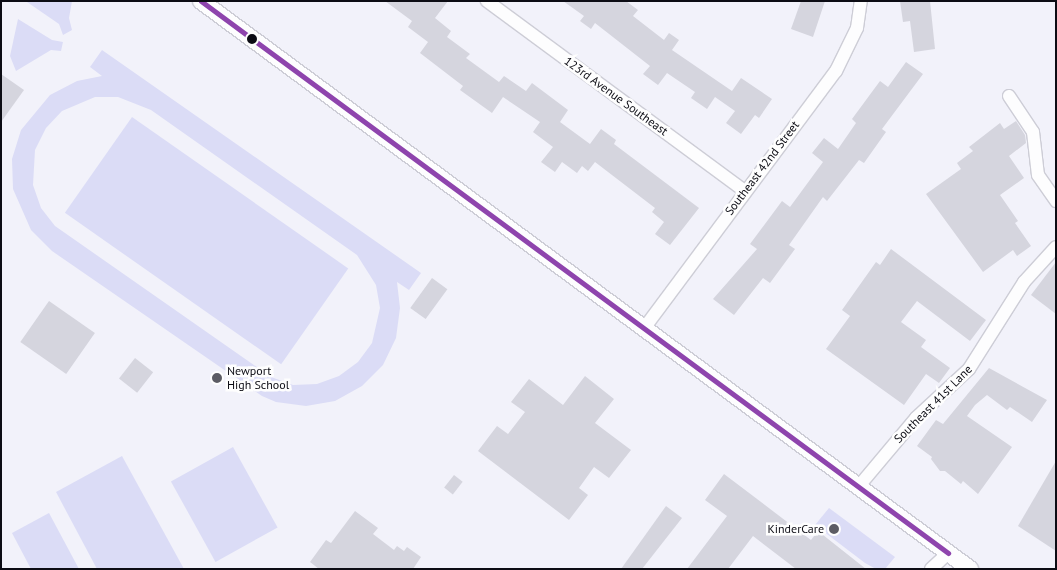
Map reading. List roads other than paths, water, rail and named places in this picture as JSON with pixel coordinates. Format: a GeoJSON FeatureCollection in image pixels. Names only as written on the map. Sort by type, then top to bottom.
{"type":"FeatureCollection","features":[{"type":"Feature","properties":{"kind":"street"},"geometry":{"type":"LineString","coordinates":[[201,1],[970,569]]}},
{"type":"Feature","properties":{"kind":"street","name":"123rd Avenue Southeast"},"geometry":{"type":"LineString","coordinates":[[487,1],[745,191]]}},
{"type":"Feature","properties":{"kind":"street","name":"Southeast 42nd Street"},"geometry":{"type":"LineString","coordinates":[[644,327],[836,71],[857,28],[862,1]]}},
{"type":"Feature","properties":{"kind":"street"},"geometry":{"type":"LineString","coordinates":[[1009,96],[1033,132],[1038,175],[1056,202]]}},
{"type":"Feature","properties":{"kind":"street","name":"Southeast 41st Lane"},"geometry":{"type":"LineString","coordinates":[[859,486],[916,418],[969,369],[1024,282],[1056,247]]}},
{"type":"Feature","properties":{"kind":"street"},"geometry":{"type":"LineString","coordinates":[[931,569],[948,553]]}},
{"type":"Feature","properties":{"kind":"place","name":"Newport High School"},"geometry":{"type":"Point","coordinates":[217,378]}},
{"type":"Feature","properties":{"kind":"place","name":"KinderCare"},"geometry":{"type":"Point","coordinates":[834,529]}}]}
